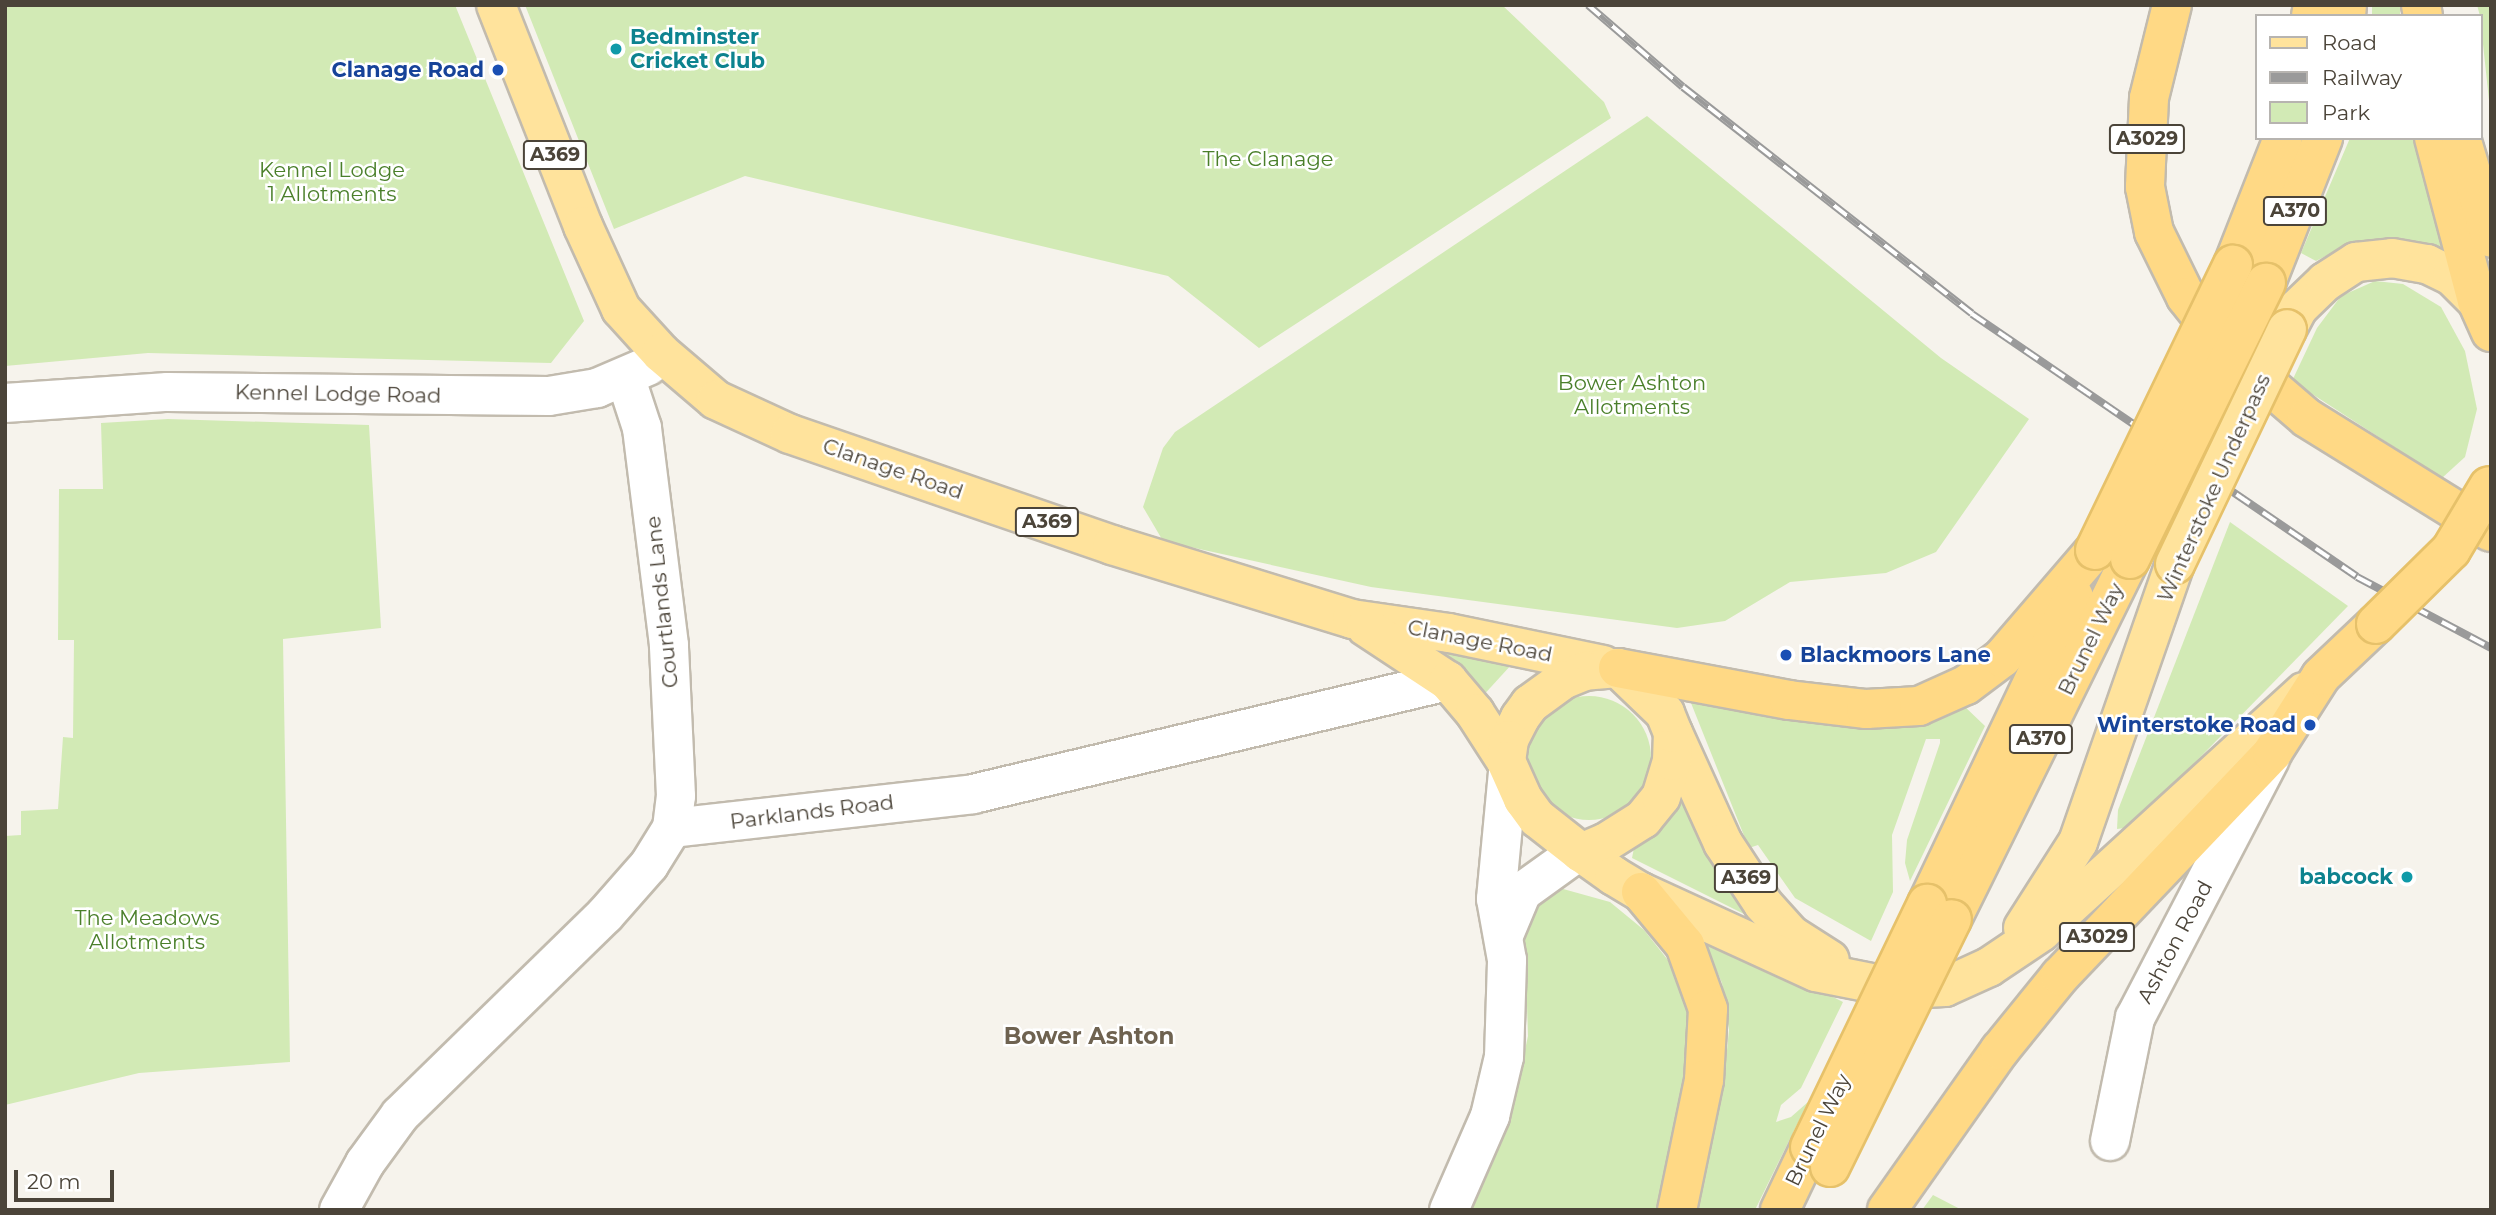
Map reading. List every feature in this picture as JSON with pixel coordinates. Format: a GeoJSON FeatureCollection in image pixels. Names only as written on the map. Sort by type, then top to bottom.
{"type":"FeatureCollection","features":[{"type":"Feature","properties":{"kind":"highway","name":"A3029"},"geometry":{"type":"LineString","coordinates":[[2172,5],[2149,98],[2145,187],[2154,232],[2186,298],[2228,350],[2307,418],[2491,531]]}},
{"type":"Feature","properties":{"kind":"highway","name":"Brunel Way"},"geometry":{"type":"LineString","coordinates":[[1780,1210],[1820,1157],[2113,555],[2282,140]]}},
{"type":"Feature","properties":{"kind":"highway","name":"Brunel Way"},"geometry":{"type":"LineString","coordinates":[[2113,555],[2266,283],[2322,140]]}},
{"type":"Feature","properties":{"kind":"highway","name":"A3029"},"geometry":{"type":"LineString","coordinates":[[2435,140],[2484,317]]}},
{"type":"Feature","properties":{"kind":"highway"},"geometry":{"type":"LineString","coordinates":[[2462,140],[2491,238]]}},
{"type":"Feature","properties":{"kind":"highway","name":"A3029"},"geometry":{"type":"LineString","coordinates":[[2451,551],[2490,483]]}},
{"type":"Feature","properties":{"kind":"highway","name":"A3029"},"geometry":{"type":"LineString","coordinates":[[2451,551],[2491,531]]}},
{"type":"Feature","properties":{"kind":"highway","name":"Winterstoke Underpass"},"geometry":{"type":"LineString","coordinates":[[2321,676],[2451,551]]}},
{"type":"Feature","properties":{"kind":"highway"},"geometry":{"type":"LineString","coordinates":[[1613,667],[1789,700],[1866,709],[1919,706],[1966,685],[2002,658],[2113,555]]}},
{"type":"Feature","properties":{"kind":"highway","name":"A3029"},"geometry":{"type":"LineString","coordinates":[[1887,1210],[2000,1050],[2060,976],[2272,753],[2321,676]]}},
{"type":"Feature","properties":{"kind":"highway","name":"A369"},"geometry":{"type":"LineString","coordinates":[[1641,892],[1685,945],[1708,1009],[1704,1080],[1677,1210]]}},
{"type":"Feature","properties":{"kind":"highway","name":"Brunel Way"},"geometry":{"type":"LineString","coordinates":[[1809,1210],[1820,1157]]}},
{"type":"Feature","properties":{"kind":"main road","name":"Clanage Road"},"geometry":{"type":"LineString","coordinates":[[496,5],[605,279],[621,309],[661,353],[716,400],[790,434],[1112,545],[1352,619],[1448,633],[1613,667]]}},
{"type":"Feature","properties":{"kind":"main road","name":"Winterstoke Underpass"},"geometry":{"type":"LineString","coordinates":[[1989,967],[2025,926],[2078,842],[2175,564],[2287,330],[2307,299],[2356,262],[2392,258],[2427,264],[2452,276],[2484,317]]}},
{"type":"Feature","properties":{"kind":"main road","name":"Clanage Road"},"geometry":{"type":"LineString","coordinates":[[1352,619],[1448,681],[1475,713],[1507,767]]}},
{"type":"Feature","properties":{"kind":"main road"},"geometry":{"type":"LineString","coordinates":[[1507,767],[1509,740],[1530,704],[1563,680],[1613,667],[1659,704],[1673,733],[1667,781],[1654,808],[1605,844],[1580,852]]}},
{"type":"Feature","properties":{"kind":"main road","name":"Winterstoke Underpass"},"geometry":{"type":"LineString","coordinates":[[1580,852],[1641,892],[1816,972],[1902,989],[1945,987],[1989,967],[2041,932],[2321,676]]}},
{"type":"Feature","properties":{"kind":"main road","name":"Winterstoke Underpass"},"geometry":{"type":"LineString","coordinates":[[1673,733],[1723,843],[1763,904],[1791,934],[1868,982]]}},
{"type":"Feature","properties":{"kind":"main road","name":"A369"},"geometry":{"type":"LineString","coordinates":[[1507,767],[1537,818],[1580,852]]}},
{"type":"Feature","properties":{"kind":"street","name":"Kennel Lodge Road"},"geometry":{"type":"LineString","coordinates":[[5,404],[168,392],[549,396],[626,379],[661,353]]}},
{"type":"Feature","properties":{"kind":"street","name":"Courtlands Lane"},"geometry":{"type":"LineString","coordinates":[[626,379],[642,428],[667,622],[676,796],[672,828]]}},
{"type":"Feature","properties":{"kind":"street","name":"Parklands Road"},"geometry":{"type":"LineString","coordinates":[[672,828],[973,794],[1448,681]]}},
{"type":"Feature","properties":{"kind":"street","name":"Ashton Road"},"geometry":{"type":"LineString","coordinates":[[2110,1141],[2135,1018],[2272,753]]}},
{"type":"Feature","properties":{"kind":"street"},"geometry":{"type":"LineString","coordinates":[[1449,1210],[1499,1087],[1508,1023],[1504,935],[1496,886],[1507,767]]}},
{"type":"Feature","properties":{"kind":"street"},"geometry":{"type":"LineString","coordinates":[[339,1210],[365,1163],[400,1115],[605,915],[649,865],[672,828]]}},
{"type":"Feature","properties":{"kind":"street"},"geometry":{"type":"LineString","coordinates":[[1504,935],[1522,892],[1580,852]]}},
{"type":"Feature","properties":{"kind":"green space","name":"Kennel Lodge 1 Allotments"},"geometry":{"type":"Polygon","coordinates":[[[5,5],[455,5],[584,321],[551,363],[148,353],[5,366],[5,5]]]}},
{"type":"Feature","properties":{"kind":"green space","name":"The Clanage"},"geometry":{"type":"Polygon","coordinates":[[[525,5],[1502,5],[1604,102],[1611,118],[1259,348],[1168,276],[745,176],[614,229],[525,5]]]}},
{"type":"Feature","properties":{"kind":"green space"},"geometry":{"type":"Polygon","coordinates":[[[2372,5],[2400,5],[2400,14],[2372,14],[2372,5]]]}},
{"type":"Feature","properties":{"kind":"green space"},"geometry":{"type":"Polygon","coordinates":[[[2477,5],[2491,5],[2491,119],[2482,14],[2479,14],[2477,5]]]}},
{"type":"Feature","properties":{"kind":"green space","name":"Bower Ashton Allotments"},"geometry":{"type":"Polygon","coordinates":[[[1647,116],[1941,358],[2029,419],[1936,552],[1886,573],[1790,582],[1725,621],[1677,628],[1371,587],[1163,541],[1143,507],[1163,448],[1175,432],[1647,116]]]}},
{"type":"Feature","properties":{"kind":"green space"},"geometry":{"type":"Polygon","coordinates":[[[2349,140],[2417,140],[2449,257],[2407,239],[2355,241],[2316,261],[2301,253],[2349,140]]]}},
{"type":"Feature","properties":{"kind":"green space"},"geometry":{"type":"Polygon","coordinates":[[[2375,281],[2403,284],[2441,307],[2465,351],[2477,409],[2465,457],[2442,478],[2292,381],[2317,328],[2341,296],[2375,281]]]}},
{"type":"Feature","properties":{"kind":"green space","name":"The Meadows Allotments"},"geometry":{"type":"Polygon","coordinates":[[[168,419],[369,425],[381,628],[283,639],[290,1062],[139,1073],[5,1105],[5,836],[21,835],[21,811],[58,809],[63,737],[73,738],[74,640],[58,640],[59,489],[103,489],[101,423],[168,419]]]}},
{"type":"Feature","properties":{"kind":"green space"},"geometry":{"type":"Polygon","coordinates":[[[2230,522],[2348,606],[2132,827],[2117,829],[2118,810],[2230,522]]]}},
{"type":"Feature","properties":{"kind":"green space"},"geometry":{"type":"Polygon","coordinates":[[[1437,649],[1512,664],[1480,699],[1435,654],[1437,649]]]}},
{"type":"Feature","properties":{"kind":"green space"},"geometry":{"type":"Polygon","coordinates":[[[1696,694],[1962,704],[1985,726],[1910,881],[1905,863],[1907,840],[1940,743],[1940,739],[1926,739],[1892,835],[1893,892],[1871,941],[1795,898],[1758,845],[1749,848],[1691,703],[1696,694]]]}},
{"type":"Feature","properties":{"kind":"green space"},"geometry":{"type":"Polygon","coordinates":[[[1589,696],[1613,700],[1633,714],[1647,734],[1651,758],[1647,782],[1633,802],[1613,816],[1589,820],[1565,816],[1545,802],[1531,782],[1527,758],[1531,734],[1545,714],[1565,700],[1589,696]]]}},
{"type":"Feature","properties":{"kind":"green space"},"geometry":{"type":"Polygon","coordinates":[[[1684,787],[1751,904],[1744,914],[1632,858],[1634,848],[1669,820],[1684,787]]]}},
{"type":"Feature","properties":{"kind":"green space"},"geometry":{"type":"Polygon","coordinates":[[[1556,887],[1610,902],[1644,930],[1671,964],[1686,1000],[1692,1055],[1658,1210],[1472,1210],[1509,1124],[1528,1036],[1524,911],[1556,887]]]}},
{"type":"Feature","properties":{"kind":"green space"},"geometry":{"type":"Polygon","coordinates":[[[1708,934],[1843,1002],[1801,1088],[1781,1105],[1776,1122],[1791,1117],[1808,1102],[1755,1210],[1694,1210],[1726,1060],[1729,1030],[1722,983],[1703,939],[1708,934]]]}},
{"type":"Feature","properties":{"kind":"green space"},"geometry":{"type":"Polygon","coordinates":[[[1933,1195],[1962,1210],[1922,1210],[1933,1195]]]}},
{"type":"Feature","properties":{"kind":"railway"},"geometry":{"type":"LineString","coordinates":[[1588,5],[1683,87],[1972,314],[2357,577],[2491,648]]}},
{"type":"Feature","properties":{"kind":"place","name":"Bedminster Cricket Club"},"geometry":{"type":"Point","coordinates":[616,49]}},
{"type":"Feature","properties":{"kind":"place","name":"Clanage Road"},"geometry":{"type":"Point","coordinates":[498,70]}},
{"type":"Feature","properties":{"kind":"place","name":"Blackmoors Lane"},"geometry":{"type":"Point","coordinates":[1786,655]}},
{"type":"Feature","properties":{"kind":"place","name":"Winterstoke Road"},"geometry":{"type":"Point","coordinates":[2310,725]}},
{"type":"Feature","properties":{"kind":"place","name":"babcock"},"geometry":{"type":"Point","coordinates":[2407,877]}},
{"type":"Feature","properties":{"kind":"district","name":"Bower Ashton"},"geometry":{"type":"Point","coordinates":[1089,1036]}}]}
